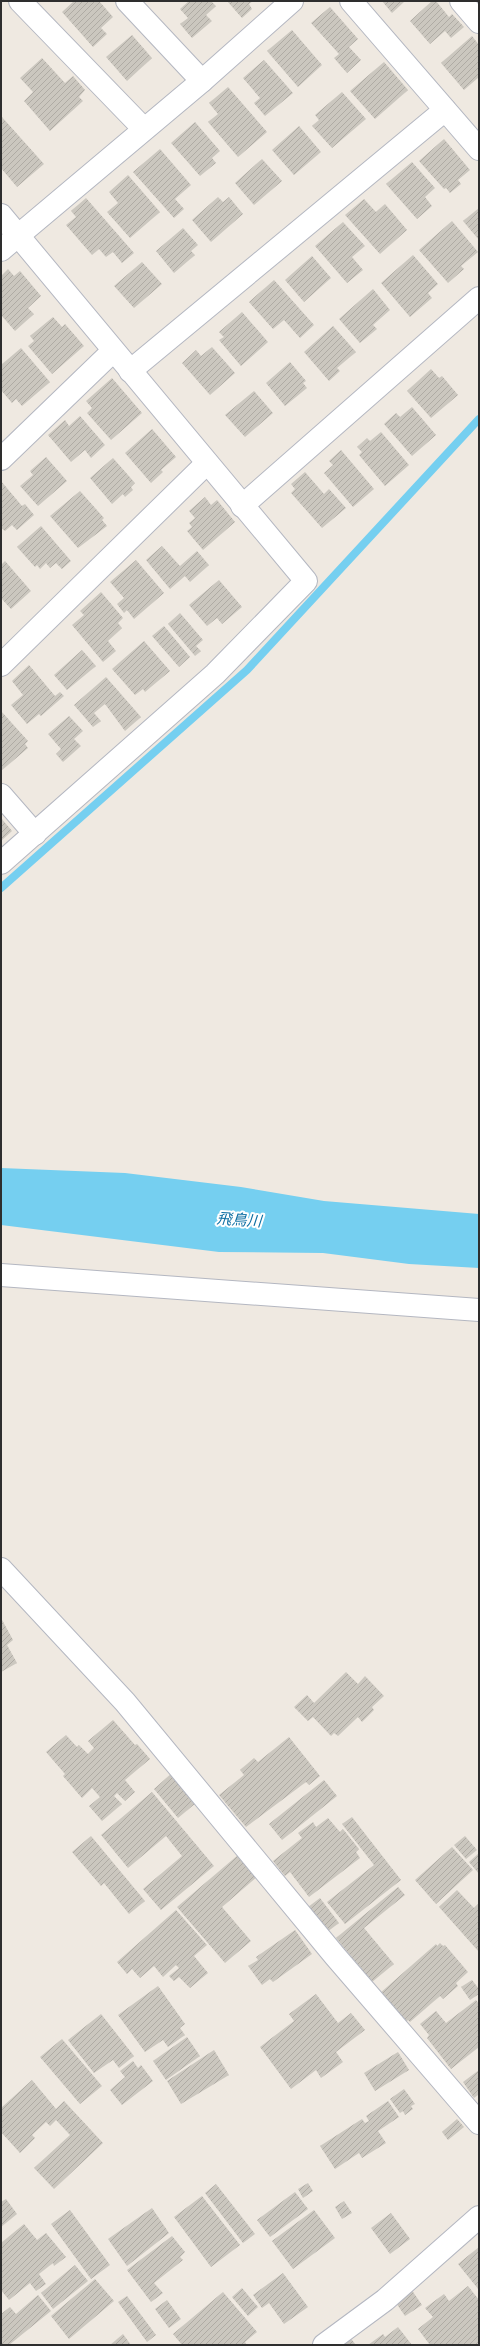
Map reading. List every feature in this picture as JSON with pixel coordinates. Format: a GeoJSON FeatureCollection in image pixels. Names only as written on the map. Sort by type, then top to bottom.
{"type":"FeatureCollection","features":[{"type":"Feature","properties":{"kind":"street"},"geometry":{"type":"LineString","coordinates":[[20,1],[144,129]]}},
{"type":"Feature","properties":{"kind":"street"},"geometry":{"type":"LineString","coordinates":[[127,1],[202,81]]}},
{"type":"Feature","properties":{"kind":"street"},"geometry":{"type":"LineString","coordinates":[[1,250],[202,81],[292,1]]}},
{"type":"Feature","properties":{"kind":"street"},"geometry":{"type":"LineString","coordinates":[[350,1],[479,149]]}},
{"type":"Feature","properties":{"kind":"street"},"geometry":{"type":"LineString","coordinates":[[461,1],[479,22]]}},
{"type":"Feature","properties":{"kind":"street"},"geometry":{"type":"LineString","coordinates":[[130,371],[445,110]]}},
{"type":"Feature","properties":{"kind":"street"},"geometry":{"type":"LineString","coordinates":[[1,215],[306,581],[215,674],[1,863]]}},
{"type":"Feature","properties":{"kind":"street"},"geometry":{"type":"LineString","coordinates":[[242,506],[479,298]]}},
{"type":"Feature","properties":{"kind":"street"},"geometry":{"type":"LineString","coordinates":[[1,459],[113,351]]}},
{"type":"Feature","properties":{"kind":"street"},"geometry":{"type":"LineString","coordinates":[[1,666],[207,463]]}},
{"type":"Feature","properties":{"kind":"street"},"geometry":{"type":"LineString","coordinates":[[1,795],[35,834]]}},
{"type":"Feature","properties":{"kind":"street"},"geometry":{"type":"LineString","coordinates":[[1,1276],[479,1310]]}},
{"type":"Feature","properties":{"kind":"street"},"geometry":{"type":"LineString","coordinates":[[1,1568],[125,1702],[336,1956],[479,2123]]}},
{"type":"Feature","properties":{"kind":"street"},"geometry":{"type":"LineString","coordinates":[[324,2345],[385,2300],[479,2217]]}},
{"type":"Feature","properties":{"kind":"water","name":"飛鳥川"},"geometry":{"type":"Polygon","coordinates":[[[1,1168],[125,1173],[241,1187],[324,1201],[479,1214],[479,1268],[409,1264],[323,1253],[219,1252],[1,1225],[1,1168]]]}},
{"type":"Feature","properties":{"kind":"building"},"geometry":{"type":"Polygon","coordinates":[[[74,1],[99,1],[113,17],[101,28],[107,34],[93,47],[62,12],[74,1]]]}},
{"type":"Feature","properties":{"kind":"building"},"geometry":{"type":"Polygon","coordinates":[[[189,1],[211,1],[216,6],[206,15],[212,21],[192,38],[180,24],[188,18],[180,9],[189,1]]]}},
{"type":"Feature","properties":{"kind":"building"},"geometry":{"type":"Polygon","coordinates":[[[227,1],[253,1],[249,4],[252,9],[242,18],[227,1]]]}},
{"type":"Feature","properties":{"kind":"building"},"geometry":{"type":"Polygon","coordinates":[[[382,1],[403,1],[404,2],[392,13],[382,1]]]}},
{"type":"Feature","properties":{"kind":"building"},"geometry":{"type":"Polygon","coordinates":[[[432,1],[436,1],[449,17],[452,14],[464,27],[451,38],[445,31],[430,44],[410,21],[432,1]]]}},
{"type":"Feature","properties":{"kind":"building"},"geometry":{"type":"Polygon","coordinates":[[[330,7],[358,39],[349,47],[361,60],[347,73],[334,58],[339,54],[311,23],[330,7]]]}},
{"type":"Feature","properties":{"kind":"building"},"geometry":{"type":"Polygon","coordinates":[[[292,30],[322,65],[298,87],[267,51],[292,30]]]}},
{"type":"Feature","properties":{"kind":"building"},"geometry":{"type":"Polygon","coordinates":[[[132,35],[152,58],[127,81],[106,57],[132,35]]]}},
{"type":"Feature","properties":{"kind":"building"},"geometry":{"type":"Polygon","coordinates":[[[472,36],[479,45],[479,77],[464,90],[441,63],[472,36]]]}},
{"type":"Feature","properties":{"kind":"building"},"geometry":{"type":"Polygon","coordinates":[[[42,58],[65,83],[73,76],[85,90],[79,97],[83,101],[50,131],[24,101],[33,92],[20,78],[42,58]]]}},
{"type":"Feature","properties":{"kind":"building"},"geometry":{"type":"Polygon","coordinates":[[[264,60],[293,93],[265,116],[254,103],[260,98],[243,78],[264,60]]]}},
{"type":"Feature","properties":{"kind":"building"},"geometry":{"type":"Polygon","coordinates":[[[384,62],[408,90],[375,119],[350,91],[384,62]]]}},
{"type":"Feature","properties":{"kind":"building"},"geometry":{"type":"Polygon","coordinates":[[[228,87],[267,132],[238,157],[208,122],[218,114],[209,103],[228,87]]]}},
{"type":"Feature","properties":{"kind":"building"},"geometry":{"type":"Polygon","coordinates":[[[342,92],[366,119],[332,148],[312,126],[319,120],[315,115],[342,92]]]}},
{"type":"Feature","properties":{"kind":"building"},"geometry":{"type":"Polygon","coordinates":[[[1,116],[44,164],[17,187],[1,168],[1,116]]]}},
{"type":"Feature","properties":{"kind":"building"},"geometry":{"type":"Polygon","coordinates":[[[195,122],[220,151],[212,158],[216,163],[200,176],[171,143],[195,122]]]}},
{"type":"Feature","properties":{"kind":"building"},"geometry":{"type":"Polygon","coordinates":[[[299,126],[321,152],[294,175],[272,150],[299,126]]]}},
{"type":"Feature","properties":{"kind":"building"},"geometry":{"type":"Polygon","coordinates":[[[444,139],[470,170],[458,180],[461,184],[450,193],[446,188],[444,189],[419,161],[444,139]]]}},
{"type":"Feature","properties":{"kind":"building"},"geometry":{"type":"Polygon","coordinates":[[[160,149],[191,185],[175,199],[184,209],[174,218],[133,172],[160,149]]]}},
{"type":"Feature","properties":{"kind":"building"},"geometry":{"type":"Polygon","coordinates":[[[262,159],[282,181],[254,205],[235,183],[262,159]]]}},
{"type":"Feature","properties":{"kind":"building"},"geometry":{"type":"Polygon","coordinates":[[[412,162],[435,188],[425,197],[432,206],[417,219],[386,184],[412,162]]]}},
{"type":"Feature","properties":{"kind":"building"},"geometry":{"type":"Polygon","coordinates":[[[128,175],[160,212],[130,238],[107,212],[118,203],[109,192],[128,175]]]}},
{"type":"Feature","properties":{"kind":"building"},"geometry":{"type":"Polygon","coordinates":[[[218,197],[223,202],[229,197],[243,214],[211,242],[192,220],[218,197]]]}},
{"type":"Feature","properties":{"kind":"building"},"geometry":{"type":"Polygon","coordinates":[[[86,198],[134,253],[122,263],[113,252],[106,257],[99,249],[92,255],[66,225],[76,217],[71,211],[86,198]]]}},
{"type":"Feature","properties":{"kind":"building"},"geometry":{"type":"Polygon","coordinates":[[[364,199],[376,212],[385,204],[407,230],[380,254],[345,215],[364,199]]]}},
{"type":"Feature","properties":{"kind":"building"},"geometry":{"type":"Polygon","coordinates":[[[479,208],[479,240],[463,221],[479,208]]]}},
{"type":"Feature","properties":{"kind":"building"},"geometry":{"type":"Polygon","coordinates":[[[452,221],[478,252],[461,266],[464,269],[448,283],[419,250],[452,221]]]}},
{"type":"Feature","properties":{"kind":"building"},"geometry":{"type":"Polygon","coordinates":[[[343,222],[365,246],[352,257],[363,270],[347,283],[315,246],[343,222]]]}},
{"type":"Feature","properties":{"kind":"building"},"geometry":{"type":"Polygon","coordinates":[[[183,228],[198,245],[191,251],[195,255],[174,273],[156,251],[183,228]]]}},
{"type":"Feature","properties":{"kind":"building"},"geometry":{"type":"Polygon","coordinates":[[[413,255],[438,284],[428,293],[432,298],[410,317],[381,283],[413,255]]]}},
{"type":"Feature","properties":{"kind":"building"},"geometry":{"type":"Polygon","coordinates":[[[312,256],[331,278],[304,302],[285,280],[312,256]]]}},
{"type":"Feature","properties":{"kind":"building"},"geometry":{"type":"Polygon","coordinates":[[[142,262],[162,284],[134,308],[114,286],[142,262]]]}},
{"type":"Feature","properties":{"kind":"building"},"geometry":{"type":"Polygon","coordinates":[[[8,269],[14,276],[20,271],[41,296],[28,308],[34,314],[15,331],[1,315],[1,276],[8,269]]]}},
{"type":"Feature","properties":{"kind":"building"},"geometry":{"type":"Polygon","coordinates":[[[274,280],[314,325],[300,338],[284,320],[273,329],[249,302],[274,280]]]}},
{"type":"Feature","properties":{"kind":"building"},"geometry":{"type":"Polygon","coordinates":[[[373,289],[390,310],[373,325],[377,329],[360,343],[339,319],[373,289]]]}},
{"type":"Feature","properties":{"kind":"building"},"geometry":{"type":"Polygon","coordinates":[[[242,312],[268,342],[241,366],[219,340],[224,337],[219,332],[242,312]]]}},
{"type":"Feature","properties":{"kind":"building"},"geometry":{"type":"Polygon","coordinates":[[[53,317],[62,327],[65,324],[84,346],[52,374],[28,346],[34,341],[30,336],[53,317]]]}},
{"type":"Feature","properties":{"kind":"building"},"geometry":{"type":"Polygon","coordinates":[[[333,326],[356,352],[337,368],[340,371],[329,381],[304,352],[333,326]]]}},
{"type":"Feature","properties":{"kind":"building"},"geometry":{"type":"Polygon","coordinates":[[[212,347],[235,373],[210,395],[182,363],[196,350],[201,356],[212,347]]]}},
{"type":"Feature","properties":{"kind":"building"},"geometry":{"type":"Polygon","coordinates":[[[21,348],[50,382],[22,406],[16,399],[12,403],[1,390],[1,365],[21,348]]]}},
{"type":"Feature","properties":{"kind":"building"},"geometry":{"type":"Polygon","coordinates":[[[290,362],[306,381],[303,383],[307,388],[285,406],[266,383],[290,362]]]}},
{"type":"Feature","properties":{"kind":"building"},"geometry":{"type":"Polygon","coordinates":[[[431,369],[439,378],[442,376],[458,395],[431,418],[407,391],[431,369]]]}},
{"type":"Feature","properties":{"kind":"building"},"geometry":{"type":"Polygon","coordinates":[[[112,378],[142,413],[111,440],[87,413],[92,408],[86,401],[112,378]]]}},
{"type":"Feature","properties":{"kind":"building"},"geometry":{"type":"Polygon","coordinates":[[[254,391],[273,413],[245,437],[225,415],[254,391]]]}},
{"type":"Feature","properties":{"kind":"building"},"geometry":{"type":"Polygon","coordinates":[[[412,407],[436,435],[412,456],[384,424],[396,413],[400,417],[412,407]]]}},
{"type":"Feature","properties":{"kind":"building"},"geometry":{"type":"Polygon","coordinates":[[[80,416],[105,445],[91,458],[85,450],[71,462],[48,435],[65,420],[69,426],[80,416]]]}},
{"type":"Feature","properties":{"kind":"building"},"geometry":{"type":"Polygon","coordinates":[[[152,429],[176,457],[161,470],[163,472],[151,483],[125,453],[152,429]]]}},
{"type":"Feature","properties":{"kind":"building"},"geometry":{"type":"Polygon","coordinates":[[[381,432],[409,465],[385,486],[359,455],[362,452],[357,447],[367,438],[370,441],[381,432]]]}},
{"type":"Feature","properties":{"kind":"building"},"geometry":{"type":"Polygon","coordinates":[[[341,450],[374,489],[353,507],[324,473],[333,465],[329,461],[341,450]]]}},
{"type":"Feature","properties":{"kind":"building"},"geometry":{"type":"Polygon","coordinates":[[[46,457],[67,481],[38,506],[20,486],[33,475],[30,471],[46,457]]]}},
{"type":"Feature","properties":{"kind":"building"},"geometry":{"type":"Polygon","coordinates":[[[113,458],[135,483],[131,487],[133,490],[125,497],[123,494],[112,504],[90,478],[113,458]]]}},
{"type":"Feature","properties":{"kind":"building"},"geometry":{"type":"Polygon","coordinates":[[[305,472],[324,494],[329,489],[346,508],[322,528],[291,493],[295,489],[291,484],[305,472]]]}},
{"type":"Feature","properties":{"kind":"building"},"geometry":{"type":"Polygon","coordinates":[[[1,481],[22,506],[25,504],[34,515],[17,530],[12,525],[5,531],[1,528],[1,481]]]}},
{"type":"Feature","properties":{"kind":"building"},"geometry":{"type":"Polygon","coordinates":[[[80,491],[104,518],[102,520],[107,526],[78,548],[50,516],[80,491]]]}},
{"type":"Feature","properties":{"kind":"building"},"geometry":{"type":"Polygon","coordinates":[[[205,497],[211,505],[217,500],[235,522],[203,550],[187,531],[192,527],[189,523],[195,518],[189,511],[205,497]]]}},
{"type":"Feature","properties":{"kind":"building"},"geometry":{"type":"Polygon","coordinates":[[[41,526],[71,561],[62,569],[56,563],[50,568],[46,563],[40,569],[37,565],[35,567],[17,547],[41,526]]]}},
{"type":"Feature","properties":{"kind":"building"},"geometry":{"type":"Polygon","coordinates":[[[162,546],[180,566],[197,551],[209,565],[190,582],[185,576],[170,589],[146,560],[162,546]]]}},
{"type":"Feature","properties":{"kind":"building"},"geometry":{"type":"Polygon","coordinates":[[[136,560],[164,593],[134,619],[127,610],[124,613],[117,604],[124,598],[110,582],[136,560]]]}},
{"type":"Feature","properties":{"kind":"building"},"geometry":{"type":"Polygon","coordinates":[[[5,561],[31,591],[11,609],[1,598],[1,565],[5,561]]]}},
{"type":"Feature","properties":{"kind":"building"},"geometry":{"type":"Polygon","coordinates":[[[219,580],[242,607],[222,624],[217,618],[207,626],[189,605],[219,580]]]}},
{"type":"Feature","properties":{"kind":"building"},"geometry":{"type":"Polygon","coordinates":[[[101,592],[123,618],[118,623],[122,628],[108,641],[116,651],[103,662],[72,625],[84,615],[80,611],[101,592]]]}},
{"type":"Feature","properties":{"kind":"building"},"geometry":{"type":"Polygon","coordinates":[[[180,613],[203,640],[196,646],[201,651],[195,656],[168,624],[180,613]]]}},
{"type":"Feature","properties":{"kind":"building"},"geometry":{"type":"Polygon","coordinates":[[[164,626],[190,657],[179,667],[152,636],[164,626]]]}},
{"type":"Feature","properties":{"kind":"building"},"geometry":{"type":"Polygon","coordinates":[[[144,641],[170,671],[145,692],[143,689],[135,695],[112,669],[144,641]]]}},
{"type":"Feature","properties":{"kind":"building"},"geometry":{"type":"Polygon","coordinates":[[[82,650],[96,666],[67,690],[54,675],[82,650]]]}},
{"type":"Feature","properties":{"kind":"building"},"geometry":{"type":"Polygon","coordinates":[[[29,665],[55,696],[60,692],[64,696],[41,716],[39,714],[27,724],[11,705],[23,695],[12,681],[29,665]]]}},
{"type":"Feature","properties":{"kind":"building"},"geometry":{"type":"Polygon","coordinates":[[[106,677],[141,717],[125,731],[105,704],[94,713],[101,721],[93,727],[74,705],[106,677]]]}},
{"type":"Feature","properties":{"kind":"building"},"geometry":{"type":"Polygon","coordinates":[[[1,711],[28,741],[25,744],[28,748],[1,771],[1,711]]]}},
{"type":"Feature","properties":{"kind":"building"},"geometry":{"type":"Polygon","coordinates":[[[69,716],[83,731],[74,739],[81,746],[63,762],[56,754],[61,749],[48,734],[69,716]]]}},
{"type":"Feature","properties":{"kind":"building"},"geometry":{"type":"Polygon","coordinates":[[[1,818],[12,831],[1,841],[1,818]]]}},
{"type":"Feature","properties":{"kind":"building"},"geometry":{"type":"Polygon","coordinates":[[[1,1618],[13,1640],[7,1645],[17,1663],[1,1672],[1,1618]]]}},
{"type":"Feature","properties":{"kind":"building"},"geometry":{"type":"Polygon","coordinates":[[[346,1672],[358,1684],[365,1676],[384,1696],[372,1707],[374,1710],[362,1722],[358,1717],[338,1736],[334,1733],[331,1736],[313,1717],[308,1721],[294,1707],[307,1695],[314,1703],[346,1672]]]}},
{"type":"Feature","properties":{"kind":"building"},"geometry":{"type":"Polygon","coordinates":[[[113,1720],[135,1745],[137,1744],[150,1759],[125,1780],[135,1792],[125,1801],[117,1793],[114,1796],[122,1804],[102,1821],[89,1806],[100,1797],[92,1788],[82,1798],[63,1776],[65,1774],[46,1752],[66,1735],[77,1747],[79,1745],[88,1754],[94,1748],[88,1741],[113,1720]]]}},
{"type":"Feature","properties":{"kind":"building"},"geometry":{"type":"Polygon","coordinates":[[[289,1737],[320,1776],[309,1785],[306,1782],[246,1827],[219,1795],[244,1775],[240,1770],[254,1758],[258,1762],[289,1737]]]}},
{"type":"Feature","properties":{"kind":"building"},"geometry":{"type":"Polygon","coordinates":[[[172,1773],[196,1803],[178,1818],[154,1789],[172,1773]]]}},
{"type":"Feature","properties":{"kind":"building"},"geometry":{"type":"Polygon","coordinates":[[[324,1780],[337,1796],[282,1840],[269,1824],[324,1780]]]}},
{"type":"Feature","properties":{"kind":"building"},"geometry":{"type":"Polygon","coordinates":[[[152,1792],[214,1866],[161,1910],[143,1889],[182,1856],[166,1836],[128,1868],[101,1835],[152,1792]]]}},
{"type":"Feature","properties":{"kind":"building"},"geometry":{"type":"Polygon","coordinates":[[[352,1817],[401,1880],[345,1924],[327,1902],[374,1865],[342,1824],[352,1817]]]}},
{"type":"Feature","properties":{"kind":"building"},"geometry":{"type":"Polygon","coordinates":[[[328,1818],[340,1832],[343,1829],[359,1849],[356,1852],[360,1858],[309,1897],[290,1872],[285,1876],[273,1861],[302,1838],[298,1833],[313,1822],[316,1827],[328,1818]]]}},
{"type":"Feature","properties":{"kind":"building"},"geometry":{"type":"Polygon","coordinates":[[[91,1836],[145,1901],[129,1914],[104,1883],[101,1886],[72,1852],[91,1836]]]}},
{"type":"Feature","properties":{"kind":"building"},"geometry":{"type":"Polygon","coordinates":[[[465,1836],[477,1850],[466,1859],[454,1845],[465,1836]]]}},
{"type":"Feature","properties":{"kind":"building"},"geometry":{"type":"Polygon","coordinates":[[[452,1847],[473,1870],[436,1904],[415,1880],[452,1847]]]}},
{"type":"Feature","properties":{"kind":"building"},"geometry":{"type":"Polygon","coordinates":[[[479,1853],[479,1874],[469,1862],[479,1853]]]}},
{"type":"Feature","properties":{"kind":"building"},"geometry":{"type":"Polygon","coordinates":[[[238,1855],[257,1877],[222,1907],[251,1941],[225,1963],[177,1907],[238,1855]]]}},
{"type":"Feature","properties":{"kind":"building"},"geometry":{"type":"Polygon","coordinates":[[[398,1887],[405,1895],[364,1928],[394,1964],[372,1982],[336,1938],[398,1887]]]}},
{"type":"Feature","properties":{"kind":"building"},"geometry":{"type":"Polygon","coordinates":[[[457,1890],[474,1908],[479,1903],[479,1952],[439,1907],[457,1890]]]}},
{"type":"Feature","properties":{"kind":"building"},"geometry":{"type":"Polygon","coordinates":[[[320,1898],[339,1923],[327,1932],[308,1907],[320,1898]]]}},
{"type":"Feature","properties":{"kind":"building"},"geometry":{"type":"Polygon","coordinates":[[[176,1910],[207,1945],[194,1956],[208,1973],[190,1988],[179,1977],[174,1981],[169,1976],[179,1968],[176,1965],[163,1977],[154,1966],[140,1978],[132,1969],[127,1974],[117,1962],[176,1910]]]}},
{"type":"Feature","properties":{"kind":"building"},"geometry":{"type":"Polygon","coordinates":[[[295,1930],[312,1954],[273,1982],[270,1979],[262,1985],[248,1966],[258,1960],[256,1957],[295,1930]]]}},
{"type":"Feature","properties":{"kind":"building"},"geometry":{"type":"Polygon","coordinates":[[[440,1943],[443,1946],[445,1945],[468,1972],[456,1983],[458,1986],[443,1999],[440,1996],[410,2022],[408,2020],[405,2023],[379,1994],[436,1944],[437,1946],[440,1943]]]}},
{"type":"Feature","properties":{"kind":"building"},"geometry":{"type":"Polygon","coordinates":[[[472,1980],[479,1989],[479,1994],[470,2000],[461,1987],[472,1980]]]}},
{"type":"Feature","properties":{"kind":"building"},"geometry":{"type":"Polygon","coordinates":[[[158,1986],[185,2024],[180,2028],[185,2035],[168,2047],[163,2040],[145,2052],[118,2015],[158,1986]]]}},
{"type":"Feature","properties":{"kind":"building"},"geometry":{"type":"Polygon","coordinates":[[[316,1994],[338,2023],[351,2013],[365,2030],[336,2052],[343,2062],[321,2078],[316,2070],[291,2089],[260,2047],[294,2021],[289,2014],[316,1994]]]}},
{"type":"Feature","properties":{"kind":"building"},"geometry":{"type":"Polygon","coordinates":[[[476,2000],[479,2004],[479,2047],[451,2069],[427,2038],[429,2035],[420,2024],[436,2011],[446,2023],[476,2000]]]}},
{"type":"Feature","properties":{"kind":"building"},"geometry":{"type":"Polygon","coordinates":[[[101,2014],[134,2056],[119,2068],[113,2060],[94,2073],[68,2040],[101,2014]]]}},
{"type":"Feature","properties":{"kind":"building"},"geometry":{"type":"Polygon","coordinates":[[[187,2037],[200,2056],[166,2080],[153,2061],[187,2037]]]}},
{"type":"Feature","properties":{"kind":"building"},"geometry":{"type":"Polygon","coordinates":[[[62,2039],[102,2086],[80,2104],[40,2057],[62,2039]]]}},
{"type":"Feature","properties":{"kind":"building"},"geometry":{"type":"Polygon","coordinates":[[[214,2050],[229,2075],[181,2104],[167,2081],[214,2050]]]}},
{"type":"Feature","properties":{"kind":"building"},"geometry":{"type":"Polygon","coordinates":[[[398,2052],[409,2070],[375,2091],[364,2073],[398,2052]]]}},
{"type":"Feature","properties":{"kind":"building"},"geometry":{"type":"Polygon","coordinates":[[[133,2061],[138,2068],[141,2065],[153,2081],[122,2105],[110,2090],[125,2077],[120,2071],[133,2061]]]}},
{"type":"Feature","properties":{"kind":"building"},"geometry":{"type":"Polygon","coordinates":[[[479,2070],[479,2097],[478,2095],[474,2098],[463,2082],[479,2070]]]}},
{"type":"Feature","properties":{"kind":"building"},"geometry":{"type":"Polygon","coordinates":[[[32,2080],[56,2109],[64,2101],[103,2143],[54,2189],[34,2168],[70,2135],[56,2120],[50,2126],[46,2122],[32,2135],[35,2138],[20,2153],[1,2132],[1,2108],[32,2080]]]}},
{"type":"Feature","properties":{"kind":"building"},"geometry":{"type":"Polygon","coordinates":[[[404,2089],[415,2104],[411,2106],[413,2109],[405,2115],[403,2111],[400,2113],[390,2099],[404,2089]]]}},
{"type":"Feature","properties":{"kind":"building"},"geometry":{"type":"Polygon","coordinates":[[[388,2101],[399,2117],[378,2131],[386,2143],[362,2158],[359,2153],[335,2169],[320,2146],[362,2119],[365,2123],[369,2121],[366,2116],[388,2101]]]}},
{"type":"Feature","properties":{"kind":"building"},"geometry":{"type":"Polygon","coordinates":[[[457,2119],[464,2127],[448,2140],[442,2132],[457,2119]]]}},
{"type":"Feature","properties":{"kind":"building"},"geometry":{"type":"Polygon","coordinates":[[[308,2183],[313,2191],[303,2198],[298,2189],[308,2183]]]}},
{"type":"Feature","properties":{"kind":"building"},"geometry":{"type":"Polygon","coordinates":[[[216,2184],[255,2234],[243,2243],[205,2193],[216,2184]]]}},
{"type":"Feature","properties":{"kind":"building"},"geometry":{"type":"Polygon","coordinates":[[[295,2192],[308,2209],[270,2237],[257,2220],[295,2192]]]}},
{"type":"Feature","properties":{"kind":"building"},"geometry":{"type":"Polygon","coordinates":[[[202,2196],[240,2245],[211,2267],[174,2217],[202,2196]]]}},
{"type":"Feature","properties":{"kind":"building"},"geometry":{"type":"Polygon","coordinates":[[[6,2199],[17,2214],[1,2227],[1,2202],[6,2199]]]}},
{"type":"Feature","properties":{"kind":"building"},"geometry":{"type":"Polygon","coordinates":[[[344,2201],[352,2213],[342,2219],[335,2207],[344,2201]]]}},
{"type":"Feature","properties":{"kind":"building"},"geometry":{"type":"Polygon","coordinates":[[[152,2208],[169,2233],[127,2266],[108,2239],[152,2208]]]}},
{"type":"Feature","properties":{"kind":"building"},"geometry":{"type":"Polygon","coordinates":[[[70,2210],[110,2265],[91,2279],[51,2224],[70,2210]]]}},
{"type":"Feature","properties":{"kind":"building"},"geometry":{"type":"Polygon","coordinates":[[[314,2210],[335,2238],[293,2269],[272,2241],[314,2210]]]}},
{"type":"Feature","properties":{"kind":"building"},"geometry":{"type":"Polygon","coordinates":[[[391,2213],[410,2239],[390,2254],[371,2228],[391,2213]]]}},
{"type":"Feature","properties":{"kind":"building"},"geometry":{"type":"Polygon","coordinates":[[[24,2224],[37,2240],[46,2233],[66,2257],[54,2266],[53,2263],[39,2274],[46,2284],[36,2291],[30,2283],[9,2300],[1,2290],[1,2243],[24,2224]]]}},
{"type":"Feature","properties":{"kind":"building"},"geometry":{"type":"Polygon","coordinates":[[[172,2236],[185,2252],[180,2257],[183,2260],[154,2283],[163,2293],[151,2302],[127,2270],[172,2236]]]}},
{"type":"Feature","properties":{"kind":"building"},"geometry":{"type":"Polygon","coordinates":[[[479,2247],[479,2290],[458,2264],[479,2247]]]}},
{"type":"Feature","properties":{"kind":"building"},"geometry":{"type":"Polygon","coordinates":[[[75,2265],[88,2281],[53,2309],[41,2293],[75,2265]]]}},
{"type":"Feature","properties":{"kind":"building"},"geometry":{"type":"Polygon","coordinates":[[[283,2273],[308,2307],[284,2324],[269,2303],[262,2308],[253,2295],[283,2273]]]}},
{"type":"Feature","properties":{"kind":"building"},"geometry":{"type":"Polygon","coordinates":[[[95,2279],[114,2301],[69,2339],[51,2316],[95,2279]]]}},
{"type":"Feature","properties":{"kind":"building"},"geometry":{"type":"Polygon","coordinates":[[[468,2286],[479,2300],[479,2345],[430,2345],[418,2329],[433,2317],[425,2308],[444,2294],[449,2301],[468,2286]]]}},
{"type":"Feature","properties":{"kind":"building"},"geometry":{"type":"Polygon","coordinates":[[[242,2288],[258,2307],[248,2316],[232,2297],[242,2288]]]}},
{"type":"Feature","properties":{"kind":"building"},"geometry":{"type":"Polygon","coordinates":[[[411,2289],[422,2305],[405,2316],[394,2300],[411,2289]]]}},
{"type":"Feature","properties":{"kind":"building"},"geometry":{"type":"Polygon","coordinates":[[[223,2292],[257,2332],[245,2342],[247,2345],[182,2345],[173,2334],[223,2292]]]}},
{"type":"Feature","properties":{"kind":"building"},"geometry":{"type":"Polygon","coordinates":[[[38,2295],[51,2311],[9,2345],[1,2345],[1,2314],[10,2307],[16,2314],[38,2295]]]}},
{"type":"Feature","properties":{"kind":"building"},"geometry":{"type":"Polygon","coordinates":[[[127,2296],[156,2335],[147,2342],[118,2302],[127,2296]]]}},
{"type":"Feature","properties":{"kind":"building"},"geometry":{"type":"Polygon","coordinates":[[[167,2300],[181,2319],[169,2328],[155,2309],[167,2300]]]}},
{"type":"Feature","properties":{"kind":"building"},"geometry":{"type":"Polygon","coordinates":[[[398,2327],[412,2345],[368,2345],[383,2334],[385,2337],[398,2327]]]}},
{"type":"Feature","properties":{"kind":"building"},"geometry":{"type":"Polygon","coordinates":[[[123,2334],[131,2345],[110,2345],[123,2334]]]}},
{"type":"Feature","properties":{"kind":"building"},"geometry":{"type":"Polygon","coordinates":[[[348,2335],[356,2345],[335,2345],[348,2335]]]}},
{"type":"Feature","properties":{"kind":"waterway"},"geometry":{"type":"LineString","coordinates":[[1,888],[247,670],[479,419]]}}]}
